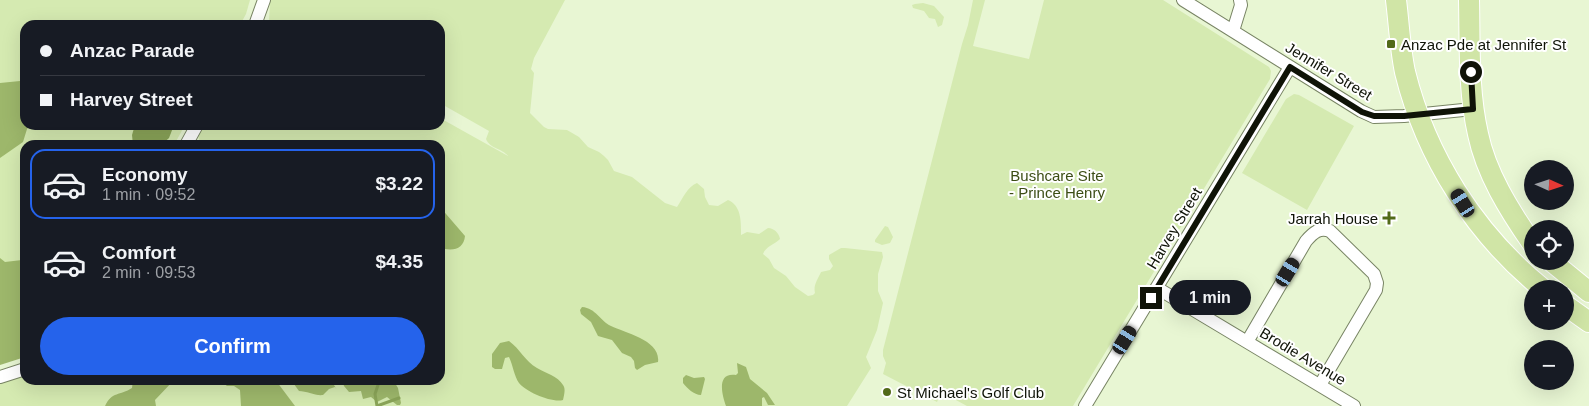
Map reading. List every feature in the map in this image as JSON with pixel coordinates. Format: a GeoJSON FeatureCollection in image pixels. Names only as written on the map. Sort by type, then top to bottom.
{"type":"FeatureCollection","features":[{"type":"Feature","properties":{"kind":"main road"},"geometry":{"type":"LineString","coordinates":[[1396,0],[1405,70],[1418,114],[1445,173],[1473,217],[1507,257],[1533,280]]}},
{"type":"Feature","properties":{"kind":"main road"},"geometry":{"type":"LineString","coordinates":[[1469,0],[1473,109],[1481,146],[1494,179],[1524,230]]}},
{"type":"Feature","properties":{"kind":"main road"},"geometry":{"type":"LineString","coordinates":[[1562,270],[1589,292]]}},
{"type":"Feature","properties":{"kind":"main road"},"geometry":{"type":"LineString","coordinates":[[1574,311],[1589,322]]}},
{"type":"Feature","properties":{"kind":"street"},"geometry":{"type":"LineString","coordinates":[[257,20],[264,0]]}},
{"type":"Feature","properties":{"kind":"street","name":"Jennifer Street"},"geometry":{"type":"LineString","coordinates":[[1183,0],[1362,112],[1374,116],[1473,109]]}},
{"type":"Feature","properties":{"kind":"street"},"geometry":{"type":"LineString","coordinates":[[1232,30],[1241,5],[1240,0]]}},
{"type":"Feature","properties":{"kind":"street","name":"Harvey Street"},"geometry":{"type":"LineString","coordinates":[[1085,406],[1290,67]]}},
{"type":"Feature","properties":{"kind":"street"},"geometry":{"type":"LineString","coordinates":[[1247,342],[1306,241],[1317,230],[1324,229],[1330,231],[1373,272],[1377,283],[1376,290],[1320,386]]}},
{"type":"Feature","properties":{"kind":"street","name":"Brodie Avenue"},"geometry":{"type":"LineString","coordinates":[[1157,288],[1354,406]]}},
{"type":"Feature","properties":{"kind":"street"},"geometry":{"type":"LineString","coordinates":[[0,377],[20,371]]}},
{"type":"Feature","properties":{"kind":"green space"},"geometry":{"type":"Polygon","coordinates":[[[0,0],[250,0],[243,20],[20,20],[20,130],[182,130],[177,140],[20,140],[20,358],[0,364],[0,0]]]}},
{"type":"Feature","properties":{"kind":"green space","name":"St Michael's Golf Club"},"geometry":{"type":"Polygon","coordinates":[[[270,0],[565,0],[534,58],[531,69],[534,73],[530,113],[548,129],[567,130],[579,137],[588,147],[604,156],[614,171],[632,177],[665,203],[677,207],[688,190],[697,183],[704,189],[709,205],[718,206],[728,200],[733,203],[740,215],[741,235],[747,232],[759,234],[768,228],[777,233],[780,239],[768,247],[763,254],[769,259],[774,268],[808,296],[815,293],[815,285],[821,272],[830,270],[833,266],[829,255],[841,248],[882,252],[883,257],[878,274],[878,291],[883,303],[877,330],[866,357],[871,368],[847,406],[0,406],[0,382],[20,376],[20,385],[445,385],[445,140],[199,140],[198,135],[200,130],[445,130],[445,121],[508,156],[488,142],[486,139],[489,131],[445,106],[445,20],[269,20],[270,0]]]}},
{"type":"Feature","properties":{"kind":"green space","name":"Bushcare Site - Prince Henry"},"geometry":{"type":"Polygon","coordinates":[[[973,0],[985,0],[973,46],[1029,59],[1044,0],[1163,0],[1269,67],[1271,71],[1270,79],[1073,406],[967,406],[941,392],[937,402],[883,374],[886,363],[883,350],[973,0]]]}},
{"type":"Feature","properties":{"kind":"green space"},"geometry":{"type":"Polygon","coordinates":[[[923,3],[934,6],[944,17],[942,25],[938,27],[935,19],[929,18],[924,11],[913,8],[912,5],[923,3]]]}},
{"type":"Feature","properties":{"kind":"green space"},"geometry":{"type":"Polygon","coordinates":[[[1294,94],[1354,126],[1307,210],[1242,173],[1286,99],[1294,94]]]}},
{"type":"Feature","properties":{"kind":"green space"},"geometry":{"type":"Polygon","coordinates":[[[885,226],[888,227],[893,237],[890,243],[882,245],[875,242],[875,240],[885,226]]]}},
{"type":"Feature","properties":{"kind":"shaded area"},"geometry":{"type":"Polygon","coordinates":[[[20,81],[20,130],[27,130],[24,140],[20,140],[20,144],[0,158],[0,83],[20,81]]]}},
{"type":"Feature","properties":{"kind":"shaded area"},"geometry":{"type":"Polygon","coordinates":[[[134,130],[172,130],[167,140],[132,140],[134,130]]]}},
{"type":"Feature","properties":{"kind":"shaded area"},"geometry":{"type":"Polygon","coordinates":[[[445,213],[465,236],[463,243],[456,249],[445,249],[445,213]]]}},
{"type":"Feature","properties":{"kind":"shaded area"},"geometry":{"type":"Polygon","coordinates":[[[0,258],[5,262],[20,260],[20,359],[0,365],[0,258]]]}},
{"type":"Feature","properties":{"kind":"shaded area"},"geometry":{"type":"Polygon","coordinates":[[[582,307],[591,310],[611,326],[641,338],[648,343],[654,348],[658,362],[645,365],[637,370],[631,357],[622,353],[612,340],[598,336],[591,322],[581,314],[580,310],[582,307]]]}},
{"type":"Feature","properties":{"kind":"shaded area"},"geometry":{"type":"Polygon","coordinates":[[[509,341],[533,365],[561,382],[564,387],[563,400],[546,398],[522,386],[517,380],[509,357],[505,358],[502,369],[492,367],[492,354],[500,343],[509,341]]]}},
{"type":"Feature","properties":{"kind":"shaded area"},"geometry":{"type":"Polygon","coordinates":[[[737,363],[746,367],[750,379],[767,393],[775,405],[768,405],[764,397],[762,398],[762,406],[726,406],[722,391],[723,381],[725,377],[738,373],[737,363]]]}},
{"type":"Feature","properties":{"kind":"shaded area"},"geometry":{"type":"Polygon","coordinates":[[[686,375],[694,378],[704,377],[701,395],[693,393],[683,383],[683,378],[686,375]]]}},
{"type":"Feature","properties":{"kind":"shaded area"},"geometry":{"type":"Polygon","coordinates":[[[132,385],[169,385],[155,400],[156,406],[105,406],[113,396],[132,388],[132,385]]]}},
{"type":"Feature","properties":{"kind":"shaded area"},"geometry":{"type":"Polygon","coordinates":[[[226,385],[279,385],[295,406],[241,406],[240,390],[234,386],[226,385]]]}},
{"type":"Feature","properties":{"kind":"shaded area"},"geometry":{"type":"Polygon","coordinates":[[[295,385],[334,385],[337,390],[335,387],[329,389],[323,395],[299,391],[295,385]]]}},
{"type":"Feature","properties":{"kind":"shaded area"},"geometry":{"type":"Polygon","coordinates":[[[396,385],[401,403],[397,405],[387,397],[377,402],[371,397],[363,399],[361,391],[349,392],[344,386],[396,385]]]}},
{"type":"Feature","properties":{"kind":"waterway"},"geometry":{"type":"LineString","coordinates":[[377,406],[375,394],[378,385]]}},
{"type":"Feature","properties":{"kind":"waterway"},"geometry":{"type":"LineString","coordinates":[[377,406],[399,398]]}},
{"type":"Feature","properties":{"kind":"place","name":"Anzac Pde at Jennifer St"},"geometry":{"type":"Point","coordinates":[1391,44]}},
{"type":"Feature","properties":{"kind":"place","name":"Jarrah House"},"geometry":{"type":"Point","coordinates":[1389,218]}},
{"type":"Feature","properties":{"kind":"place","name":"St Michael's Golf Club"},"geometry":{"type":"Point","coordinates":[887,392]}},
{"type":"Feature","properties":{"kind":"route"},"geometry":{"type":"LineString","coordinates":[[1151,298],[1290,67],[1362,112],[1374,116],[1411,115],[1473,109],[1471,72]]}}]}
